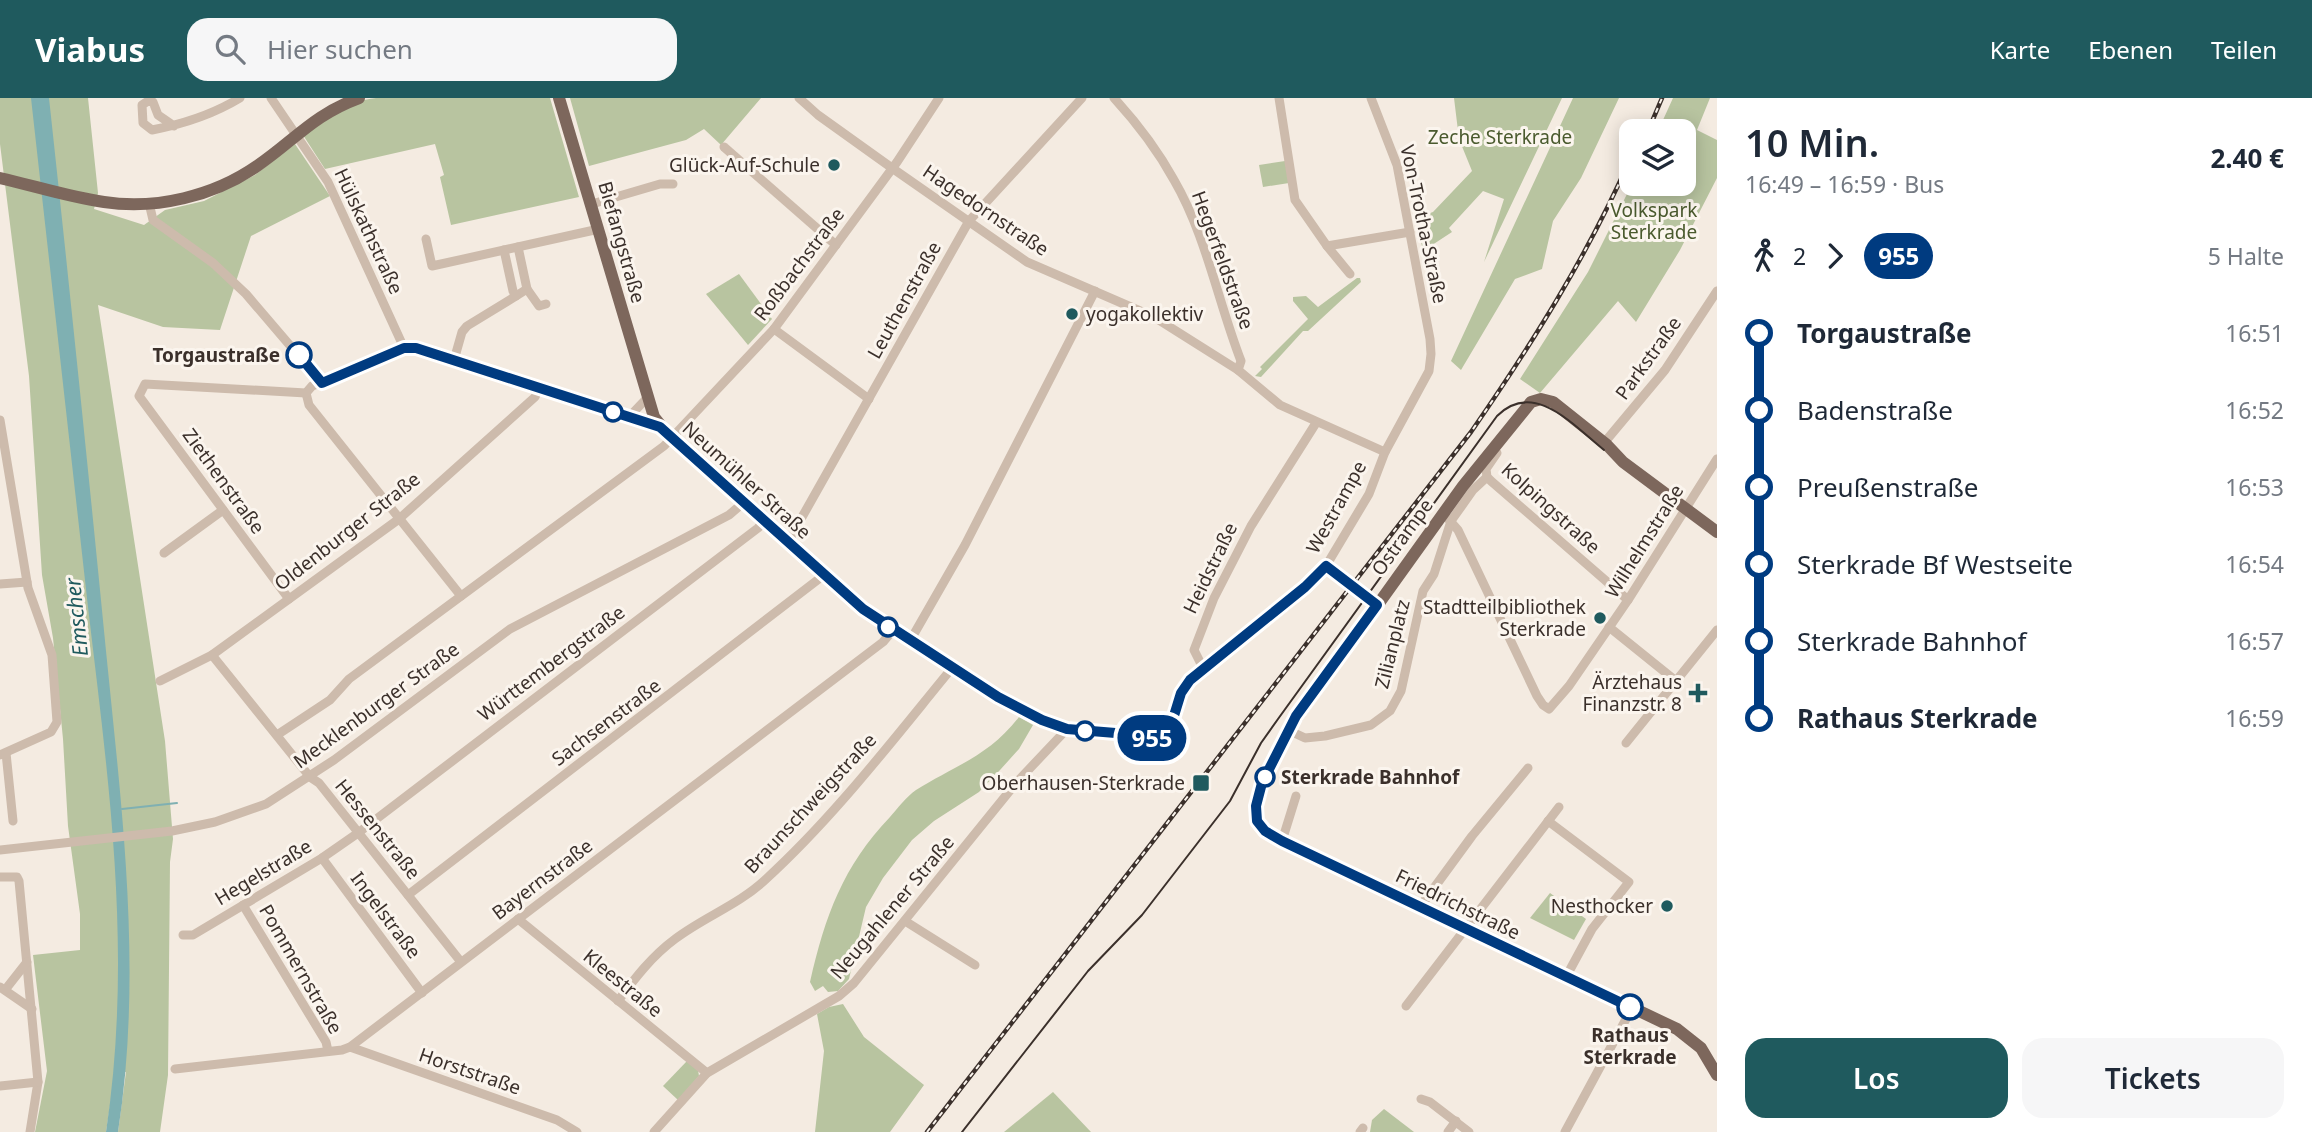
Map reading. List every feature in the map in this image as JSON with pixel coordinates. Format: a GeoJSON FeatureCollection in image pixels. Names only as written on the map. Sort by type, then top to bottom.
{"type":"FeatureCollection","features":[{"type":"Feature","properties":{"kind":"main road"},"geometry":{"type":"LineString","coordinates":[[0,178],[111,203],[149,203],[196,195],[233,180],[269,158],[329,111],[359,98]]}},
{"type":"Feature","properties":{"kind":"main road","name":"Biefangstraße"},"geometry":{"type":"LineString","coordinates":[[559,98],[654,417],[660,427]]}},
{"type":"Feature","properties":{"kind":"main road","name":"Ostrampe"},"geometry":{"type":"LineString","coordinates":[[1268,833],[1257,822],[1255,815],[1262,783],[1287,730],[1375,603],[1447,517],[1524,408],[1534,400],[1551,401],[1604,443]]}},
{"type":"Feature","properties":{"kind":"main road","name":"Neumühler Straße"},"geometry":{"type":"LineString","coordinates":[[660,427],[863,609],[893,631],[1017,707],[1067,729],[1160,738],[1168,734],[1181,693],[1203,668]]}},
{"type":"Feature","properties":{"kind":"main road"},"geometry":{"type":"LineString","coordinates":[[1604,443],[1623,462],[1717,532]]}},
{"type":"Feature","properties":{"kind":"main road"},"geometry":{"type":"LineString","coordinates":[[1330,569],[1375,603]]}},
{"type":"Feature","properties":{"kind":"main road","name":"Westrampe"},"geometry":{"type":"LineString","coordinates":[[1203,668],[1330,569]]}},
{"type":"Feature","properties":{"kind":"main road","name":"Friedrichstraße"},"geometry":{"type":"LineString","coordinates":[[1268,833],[1688,1036],[1707,1055],[1717,1075]]}},
{"type":"Feature","properties":{"kind":"street"},"geometry":{"type":"LineString","coordinates":[[174,126],[213,113],[240,98]]}},
{"type":"Feature","properties":{"kind":"street","name":"Hülskathstraße"},"geometry":{"type":"LineString","coordinates":[[271,98],[335,194],[404,348]]}},
{"type":"Feature","properties":{"kind":"street","name":"Hagedornstraße"},"geometry":{"type":"LineString","coordinates":[[799,98],[892,169],[1027,262],[1154,317],[1238,370],[1280,405],[1385,452]]}},
{"type":"Feature","properties":{"kind":"street","name":"Roßbachstraße"},"geometry":{"type":"LineString","coordinates":[[277,735],[330,700],[349,679],[653,454],[670,438],[774,329],[892,169],[939,98]]}},
{"type":"Feature","properties":{"kind":"street","name":"Leuthenstraße"},"geometry":{"type":"LineString","coordinates":[[788,542],[969,220],[1082,98]]}},
{"type":"Feature","properties":{"kind":"street","name":"Hegerfeldstraße"},"geometry":{"type":"LineString","coordinates":[[1114,98],[1132,118],[1174,179],[1183,197],[1241,361],[1238,370]]}},
{"type":"Feature","properties":{"kind":"street"},"geometry":{"type":"LineString","coordinates":[[1279,98],[1295,200],[1350,274]]}},
{"type":"Feature","properties":{"kind":"street","name":"Von-Trotha-Straße"},"geometry":{"type":"LineString","coordinates":[[1371,98],[1396,162],[1430,339],[1431,360]]}},
{"type":"Feature","properties":{"kind":"street"},"geometry":{"type":"LineString","coordinates":[[724,147],[836,245]]}},
{"type":"Feature","properties":{"kind":"street"},"geometry":{"type":"LineString","coordinates":[[592,204],[660,184],[673,184]]}},
{"type":"Feature","properties":{"kind":"street"},"geometry":{"type":"LineString","coordinates":[[149,203],[153,219],[214,263],[246,294],[322,383]]}},
{"type":"Feature","properties":{"kind":"street"},"geometry":{"type":"LineString","coordinates":[[426,239],[432,266],[599,229]]}},
{"type":"Feature","properties":{"kind":"street"},"geometry":{"type":"LineString","coordinates":[[1327,246],[1410,232]]}},
{"type":"Feature","properties":{"kind":"street"},"geometry":{"type":"LineString","coordinates":[[518,247],[527,289],[539,306],[547,304]]}},
{"type":"Feature","properties":{"kind":"street"},"geometry":{"type":"LineString","coordinates":[[504,250],[516,296]]}},
{"type":"Feature","properties":{"kind":"street"},"geometry":{"type":"LineString","coordinates":[[454,360],[462,332],[467,326],[527,289]]}},
{"type":"Feature","properties":{"kind":"street"},"geometry":{"type":"LineString","coordinates":[[911,641],[965,545],[1095,291]]}},
{"type":"Feature","properties":{"kind":"street","name":"Parkstraße"},"geometry":{"type":"LineString","coordinates":[[1604,443],[1665,370],[1717,291]]}},
{"type":"Feature","properties":{"kind":"street"},"geometry":{"type":"LineString","coordinates":[[774,329],[869,399]]}},
{"type":"Feature","properties":{"kind":"street"},"geometry":{"type":"LineString","coordinates":[[404,348],[312,386],[306,393],[309,405],[461,596]]}},
{"type":"Feature","properties":{"kind":"street","name":"Neumühler Straße"},"geometry":{"type":"LineString","coordinates":[[404,348],[416,348],[660,427]]}},
{"type":"Feature","properties":{"kind":"street","name":"Westrampe"},"geometry":{"type":"LineString","coordinates":[[1330,569],[1369,494],[1385,452],[1429,371],[1431,360]]}},
{"type":"Feature","properties":{"kind":"street","name":"Ziethenstraße"},"geometry":{"type":"LineString","coordinates":[[289,599],[139,396],[145,384],[306,393]]}},
{"type":"Feature","properties":{"kind":"street","name":"Oldenburger Straße"},"geometry":{"type":"LineString","coordinates":[[160,681],[212,655],[399,519],[535,397],[539,387]]}},
{"type":"Feature","properties":{"kind":"street"},"geometry":{"type":"LineString","coordinates":[[629,417],[648,397]]}},
{"type":"Feature","properties":{"kind":"street"},"geometry":{"type":"LineString","coordinates":[[0,420],[27,582],[52,655],[57,722],[51,732],[3,754],[13,821]]}},
{"type":"Feature","properties":{"kind":"street","name":"Heidstraße"},"geometry":{"type":"LineString","coordinates":[[1203,668],[1194,650],[1214,598],[1251,526],[1316,423]]}},
{"type":"Feature","properties":{"kind":"street","name":"Kolpingstraße"},"geometry":{"type":"LineString","coordinates":[[1505,433],[1504,443],[1487,467],[1488,477],[1629,600]]}},
{"type":"Feature","properties":{"kind":"street","name":"Wilhelmstraße"},"geometry":{"type":"LineString","coordinates":[[1447,517],[1458,530],[1537,695],[1549,709],[1629,600],[1717,459]]}},
{"type":"Feature","properties":{"kind":"street","name":"Ostrampe"},"geometry":{"type":"LineString","coordinates":[[1447,517],[1488,477]]}},
{"type":"Feature","properties":{"kind":"street"},"geometry":{"type":"LineString","coordinates":[[0,483],[10,484]]}},
{"type":"Feature","properties":{"kind":"street","name":"Mecklenburger Straße"},"geometry":{"type":"LineString","coordinates":[[0,850],[147,834],[204,824],[248,811],[281,796],[510,629],[729,515],[743,503]]}},
{"type":"Feature","properties":{"kind":"street"},"geometry":{"type":"LineString","coordinates":[[164,553],[223,510]]}},
{"type":"Feature","properties":{"kind":"street","name":"Zilianplatz"},"geometry":{"type":"LineString","coordinates":[[1287,730],[1305,738],[1325,736],[1371,725],[1390,711],[1401,691],[1423,591],[1434,574],[1447,517]]}},
{"type":"Feature","properties":{"kind":"street","name":"Württembergstraße"},"geometry":{"type":"LineString","coordinates":[[358,833],[764,521]]}},
{"type":"Feature","properties":{"kind":"street","name":"Sachsenstraße"},"geometry":{"type":"LineString","coordinates":[[408,895],[824,575]]}},
{"type":"Feature","properties":{"kind":"street"},"geometry":{"type":"LineString","coordinates":[[0,584],[27,582]]}},
{"type":"Feature","properties":{"kind":"street"},"geometry":{"type":"LineString","coordinates":[[1609,627],[1676,681]]}},
{"type":"Feature","properties":{"kind":"street","name":"Bayernstraße"},"geometry":{"type":"LineString","coordinates":[[175,1069],[350,1047],[883,642],[893,631]]}},
{"type":"Feature","properties":{"kind":"street"},"geometry":{"type":"LineString","coordinates":[[1626,743],[1717,631]]}},
{"type":"Feature","properties":{"kind":"street","name":"Hessenstraße"},"geometry":{"type":"LineString","coordinates":[[212,655],[310,777],[319,783],[461,962]]}},
{"type":"Feature","properties":{"kind":"street","name":"Braunschweigstraße"},"geometry":{"type":"LineString","coordinates":[[618,1001],[650,960],[668,944],[743,897],[772,874],[847,794],[952,668]]}},
{"type":"Feature","properties":{"kind":"street","name":"Neugahlener Straße"},"geometry":{"type":"LineString","coordinates":[[654,1132],[707,1073],[839,996],[854,983],[1016,783],[1067,729]]}},
{"type":"Feature","properties":{"kind":"street"},"geometry":{"type":"LineString","coordinates":[[1420,907],[1472,836],[1528,768]]}},
{"type":"Feature","properties":{"kind":"street"},"geometry":{"type":"LineString","coordinates":[[1282,841],[1296,796]]}},
{"type":"Feature","properties":{"kind":"street"},"geometry":{"type":"LineString","coordinates":[[1406,1006],[1559,807]]}},
{"type":"Feature","properties":{"kind":"street"},"geometry":{"type":"LineString","coordinates":[[1548,821],[1629,882],[1592,929],[1566,977]]}},
{"type":"Feature","properties":{"kind":"street","name":"Hegelstraße"},"geometry":{"type":"LineString","coordinates":[[183,935],[193,935],[322,858],[358,833]]}},
{"type":"Feature","properties":{"kind":"street","name":"Ingelstraße"},"geometry":{"type":"LineString","coordinates":[[322,858],[422,993]]}},
{"type":"Feature","properties":{"kind":"street"},"geometry":{"type":"LineString","coordinates":[[0,877],[11,876],[18,879],[38,1082],[30,1132]]}},
{"type":"Feature","properties":{"kind":"street","name":"Pommernstraße"},"geometry":{"type":"LineString","coordinates":[[243,905],[326,1042],[328,1051]]}},
{"type":"Feature","properties":{"kind":"street","name":"Kleestraße"},"geometry":{"type":"LineString","coordinates":[[518,919],[707,1073]]}},
{"type":"Feature","properties":{"kind":"street"},"geometry":{"type":"LineString","coordinates":[[905,921],[975,965]]}},
{"type":"Feature","properties":{"kind":"street"},"geometry":{"type":"LineString","coordinates":[[27,962],[3,989],[32,1009]]}},
{"type":"Feature","properties":{"kind":"street"},"geometry":{"type":"LineString","coordinates":[[1565,1132],[1632,1008]]}},
{"type":"Feature","properties":{"kind":"street","name":"Horststraße"},"geometry":{"type":"LineString","coordinates":[[350,1047],[558,1120],[577,1132]]}},
{"type":"Feature","properties":{"kind":"street"},"geometry":{"type":"LineString","coordinates":[[0,1086],[38,1082]]}},
{"type":"Feature","properties":{"kind":"street"},"geometry":{"type":"LineString","coordinates":[[1421,1099],[1430,1102],[1469,1132]]}},
{"type":"Feature","properties":{"kind":"street"},"geometry":{"type":"LineString","coordinates":[[1448,1132],[1455,1121]]}},
{"type":"Feature","properties":{"kind":"green space"},"geometry":{"type":"Polygon","coordinates":[[[0,98],[88,98],[98,193],[94,209],[144,225],[165,210],[204,201],[255,175],[295,144],[330,196],[251,236],[220,330],[163,327],[98,305],[165,741],[173,839],[170,862],[168,1075],[160,1132],[118,1132],[126,1072],[115,1073],[106,1132],[35,1132],[47,1071],[33,955],[80,950],[80,914],[68,826],[53,638],[42,575],[29,376],[0,144],[0,98]]]}},
{"type":"Feature","properties":{"kind":"green space"},"geometry":{"type":"Polygon","coordinates":[[[376,98],[550,98],[579,197],[451,225],[440,177],[444,175],[435,144],[325,169],[303,135],[346,107],[376,98]]]}},
{"type":"Feature","properties":{"kind":"green space"},"geometry":{"type":"Polygon","coordinates":[[[570,98],[761,98],[721,145],[704,129],[686,140],[589,166],[570,98]]]}},
{"type":"Feature","properties":{"kind":"green space","name":"Zeche Sterkrade"},"geometry":{"type":"Polygon","coordinates":[[[1454,98],[1562,98],[1484,262],[1504,199],[1483,191],[1449,228],[1452,232],[1423,251],[1416,218],[1433,212],[1472,171],[1459,139],[1454,98]]]}},
{"type":"Feature","properties":{"kind":"green space"},"geometry":{"type":"Polygon","coordinates":[[[1573,98],[1619,98],[1581,178],[1553,221],[1542,269],[1515,279],[1461,370],[1451,361],[1573,98]]]}},
{"type":"Feature","properties":{"kind":"green space","name":"Volkspark Sterkrade"},"geometry":{"type":"Polygon","coordinates":[[[1673,98],[1710,98],[1697,130],[1717,140],[1717,178],[1680,250],[1636,322],[1618,301],[1540,393],[1520,379],[1588,272],[1626,196],[1696,196],[1696,119],[1663,119],[1673,98]]]}},
{"type":"Feature","properties":{"kind":"green space"},"geometry":{"type":"Polygon","coordinates":[[[1285,161],[1289,183],[1263,187],[1259,165],[1285,161]]]}},
{"type":"Feature","properties":{"kind":"green space"},"geometry":{"type":"Polygon","coordinates":[[[739,274],[772,319],[748,345],[706,294],[739,274]]]}},
{"type":"Feature","properties":{"kind":"green space"},"geometry":{"type":"Polygon","coordinates":[[[1360,278],[1361,282],[1308,331],[1303,331],[1261,377],[1255,376],[1262,369],[1260,367],[1308,319],[1293,301],[1293,297],[1306,296],[1318,307],[1360,278]]]}},
{"type":"Feature","properties":{"kind":"green space"},"geometry":{"type":"Polygon","coordinates":[[[1019,717],[1033,725],[1019,749],[979,792],[934,821],[912,840],[883,878],[866,907],[849,979],[838,991],[828,992],[823,986],[815,991],[810,982],[822,935],[848,873],[874,835],[912,793],[984,751],[1019,717]]]}},
{"type":"Feature","properties":{"kind":"green space"},"geometry":{"type":"Polygon","coordinates":[[[1550,893],[1586,919],[1574,940],[1530,918],[1550,893]]]}},
{"type":"Feature","properties":{"kind":"green space"},"geometry":{"type":"Polygon","coordinates":[[[843,1004],[864,1037],[924,1085],[890,1132],[815,1132],[824,1051],[817,1014],[829,1007],[843,1004]]]}},
{"type":"Feature","properties":{"kind":"green space"},"geometry":{"type":"Polygon","coordinates":[[[687,1061],[698,1070],[699,1076],[678,1100],[663,1086],[687,1061]]]}},
{"type":"Feature","properties":{"kind":"green space"},"geometry":{"type":"Polygon","coordinates":[[[1053,1092],[1091,1132],[1004,1132],[1053,1092]]]}},
{"type":"Feature","properties":{"kind":"green space"},"geometry":{"type":"Polygon","coordinates":[[[1384,1109],[1414,1132],[1370,1132],[1372,1120],[1384,1109]]]}},
{"type":"Feature","properties":{"kind":"water"},"geometry":{"type":"Polygon","coordinates":[[[31,98],[49,98],[118,772],[127,892],[129,1012],[118,1132],[106,1132],[118,999],[118,934],[110,804],[31,98]]]}},
{"type":"Feature","properties":{"kind":"waterway"},"geometry":{"type":"LineString","coordinates":[[122,809],[177,803]]}},
{"type":"Feature","properties":{"kind":"tram line"},"geometry":{"type":"LineString","coordinates":[[962,1132],[1088,971],[1142,915],[1230,801],[1261,743],[1497,416],[1511,406],[1525,402],[1539,404],[1567,419],[1604,450]]}},
{"type":"Feature","properties":{"kind":"railway"},"geometry":{"type":"LineString","coordinates":[[1653,119],[1662,98]]}},
{"type":"Feature","properties":{"kind":"railway"},"geometry":{"type":"LineString","coordinates":[[927,1132],[1471,432],[1558,298],[1619,182]]}},
{"type":"Feature","properties":{"kind":"bus line","name":"955"},"geometry":{"type":"LineString","coordinates":[[299,355],[322,383],[404,348],[416,348],[660,427],[876,619],[998,697],[1042,720],[1067,729],[1164,737],[1169,732],[1181,693],[1190,680],[1305,587],[1326,566],[1377,605],[1371,617],[1287,730],[1258,795],[1255,815],[1257,822],[1265,831],[1282,841],[1630,1007]]}},
{"type":"Feature","properties":{"kind":"place","name":"Glück-Auf-Schule"},"geometry":{"type":"Point","coordinates":[834,165]}},
{"type":"Feature","properties":{"kind":"place","name":"yogakollektiv"},"geometry":{"type":"Point","coordinates":[1072,314]}},
{"type":"Feature","properties":{"kind":"place","name":"Torgaustraße"},"geometry":{"type":"Point","coordinates":[299,355]}},
{"type":"Feature","properties":{"kind":"place","name":"Stadtteilbibliothek Sterkrade"},"geometry":{"type":"Point","coordinates":[1600,618]}},
{"type":"Feature","properties":{"kind":"place","name":"Ärztehaus Finanzstr. 8"},"geometry":{"type":"Point","coordinates":[1698,693]}},
{"type":"Feature","properties":{"kind":"place","name":"Sterkrade Bahnhof"},"geometry":{"type":"Point","coordinates":[1265,777]}},
{"type":"Feature","properties":{"kind":"place","name":"Oberhausen-Sterkrade"},"geometry":{"type":"Point","coordinates":[1201,783]}},
{"type":"Feature","properties":{"kind":"place","name":"Nesthocker"},"geometry":{"type":"Point","coordinates":[1667,906]}},
{"type":"Feature","properties":{"kind":"place","name":"Rathaus Sterkrade"},"geometry":{"type":"Point","coordinates":[1630,1007]}},
{"type":"Feature","properties":{"kind":"water label","name":"Emscher"},"geometry":{"type":"Point","coordinates":[77,617]}}]}
